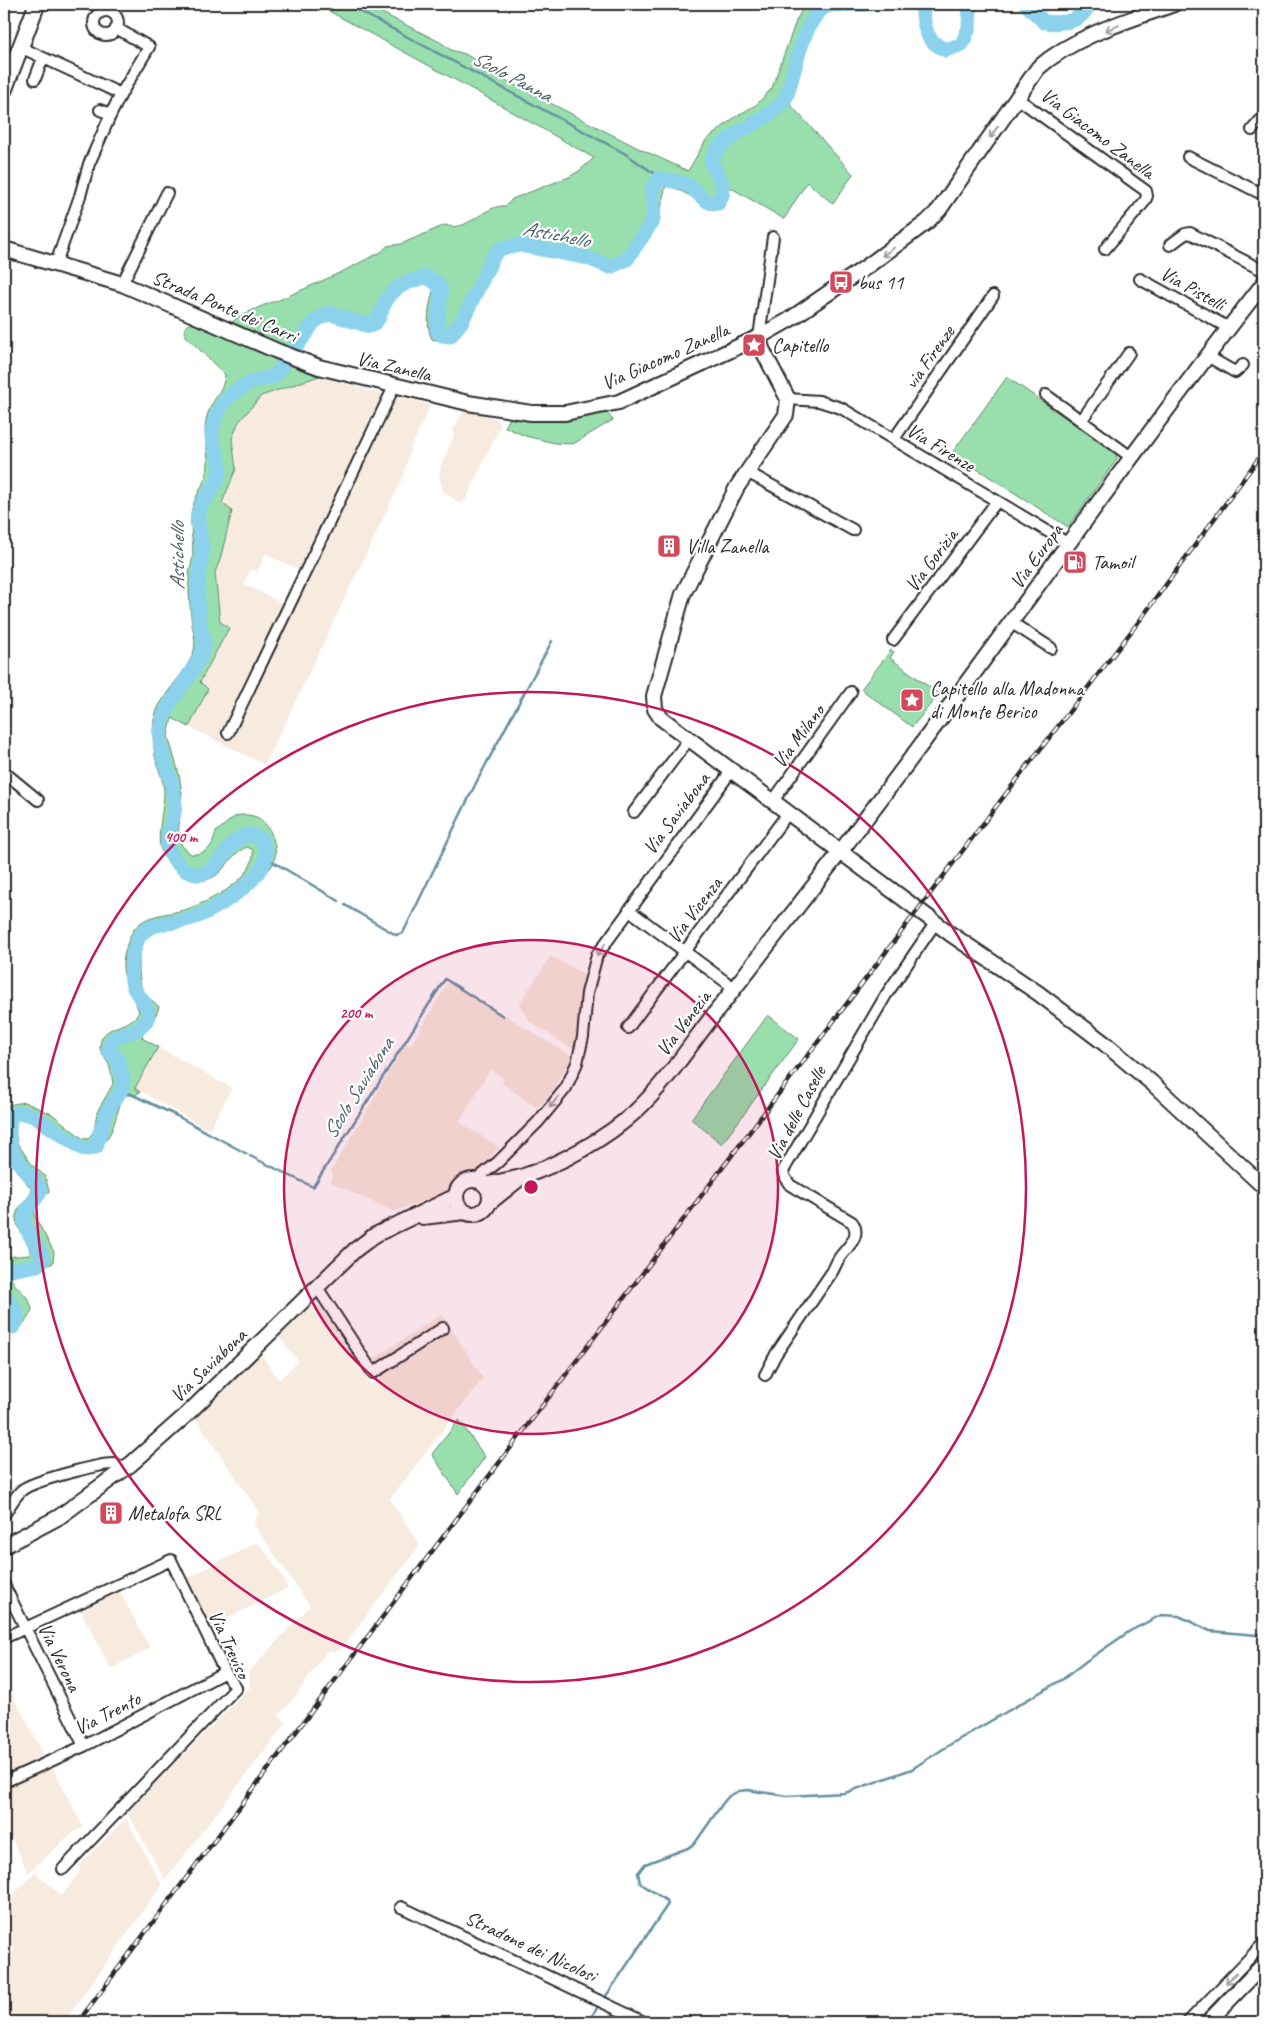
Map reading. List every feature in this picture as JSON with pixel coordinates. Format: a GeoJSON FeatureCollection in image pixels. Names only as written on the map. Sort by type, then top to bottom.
{"type":"FeatureCollection","features":[{"type":"Feature","properties":{"kind":"main road"},"geometry":{"type":"LineString","coordinates":[[4,90],[37,4]]}},
{"type":"Feature","properties":{"kind":"street","name":"Via Giacomo Zanella"},"geometry":{"type":"LineString","coordinates":[[468,403],[522,412],[565,414],[619,402],[758,337],[789,320],[928,222],[954,190],[1038,68],[1052,55],[1073,43],[1174,4]]}},
{"type":"Feature","properties":{"kind":"street"},"geometry":{"type":"LineString","coordinates":[[56,263],[80,196],[89,164],[121,94],[149,47],[116,28]]}},
{"type":"Feature","properties":{"kind":"street"},"geometry":{"type":"LineString","coordinates":[[20,47],[121,94]]}},
{"type":"Feature","properties":{"kind":"street"},"geometry":{"type":"LineString","coordinates":[[35,78],[43,58]]}},
{"type":"Feature","properties":{"kind":"street","name":"Via Giacomo Zanella"},"geometry":{"type":"LineString","coordinates":[[1017,98],[1146,192],[1148,196],[1145,201],[1105,249]]}},
{"type":"Feature","properties":{"kind":"street"},"geometry":{"type":"LineString","coordinates":[[100,110],[111,114]]}},
{"type":"Feature","properties":{"kind":"street"},"geometry":{"type":"LineString","coordinates":[[1252,130],[1264,116]]}},
{"type":"Feature","properties":{"kind":"street"},"geometry":{"type":"LineString","coordinates":[[1188,157],[1264,196]]}},
{"type":"Feature","properties":{"kind":"street","name":"Strada Ponte dei Carri"},"geometry":{"type":"LineString","coordinates":[[122,284],[167,193]]}},
{"type":"Feature","properties":{"kind":"street"},"geometry":{"type":"LineString","coordinates":[[1170,245],[1185,234],[1190,233],[1264,271]]}},
{"type":"Feature","properties":{"kind":"street","name":"Via Giacomo Zanella"},"geometry":{"type":"LineString","coordinates":[[758,337],[772,237]]}},
{"type":"Feature","properties":{"kind":"street","name":"Strada Ponte dei Carri"},"geometry":{"type":"LineString","coordinates":[[4,249],[122,284],[311,365]]}},
{"type":"Feature","properties":{"kind":"street","name":"Via Pistelli"},"geometry":{"type":"LineString","coordinates":[[1140,279],[1229,328]]}},
{"type":"Feature","properties":{"kind":"street","name":"Via Europa"},"geometry":{"type":"LineString","coordinates":[[841,853],[1012,623],[1131,457],[1264,283]]}},
{"type":"Feature","properties":{"kind":"street","name":"via Firenze"},"geometry":{"type":"LineString","coordinates":[[894,439],[993,296]]}},
{"type":"Feature","properties":{"kind":"street"},"geometry":{"type":"LineString","coordinates":[[758,337],[762,349],[788,399]]}},
{"type":"Feature","properties":{"kind":"street"},"geometry":{"type":"LineString","coordinates":[[1082,421],[1129,354]]}},
{"type":"Feature","properties":{"kind":"street"},"geometry":{"type":"LineString","coordinates":[[1207,356],[1235,372],[1243,365]]}},
{"type":"Feature","properties":{"kind":"street","name":"Via Zanella"},"geometry":{"type":"LineString","coordinates":[[311,365],[468,403]]}},
{"type":"Feature","properties":{"kind":"street"},"geometry":{"type":"LineString","coordinates":[[228,733],[393,386]]}},
{"type":"Feature","properties":{"kind":"street"},"geometry":{"type":"LineString","coordinates":[[1046,395],[1131,457]]}},
{"type":"Feature","properties":{"kind":"street","name":"Via Firenze"},"geometry":{"type":"LineString","coordinates":[[788,399],[818,401],[841,408],[1069,544]]}},
{"type":"Feature","properties":{"kind":"street","name":"Via Saviabona"},"geometry":{"type":"LineString","coordinates":[[4,1546],[59,1517],[124,1470],[185,1416],[355,1250],[368,1240],[456,1196],[461,1184],[466,1181],[481,1182],[538,1122],[566,1088],[577,1063],[583,1037],[587,993],[597,955],[732,770],[662,718],[655,709],[654,696],[683,594],[738,487],[786,415],[788,399]]}},
{"type":"Feature","properties":{"kind":"street"},"geometry":{"type":"LineString","coordinates":[[747,472],[853,530]]}},
{"type":"Feature","properties":{"kind":"street","name":"Via Gorizia"},"geometry":{"type":"LineString","coordinates":[[893,640],[997,501]]}},
{"type":"Feature","properties":{"kind":"street"},"geometry":{"type":"LineString","coordinates":[[1012,623],[1051,648]]}},
{"type":"Feature","properties":{"kind":"street","name":"Via Milano"},"geometry":{"type":"LineString","coordinates":[[773,801],[851,692]]}},
{"type":"Feature","properties":{"kind":"street"},"geometry":{"type":"LineString","coordinates":[[634,812],[689,738]]}},
{"type":"Feature","properties":{"kind":"street"},"geometry":{"type":"LineString","coordinates":[[732,770],[841,853],[1062,1011],[1130,1063],[1264,1187]]}},
{"type":"Feature","properties":{"kind":"street"},"geometry":{"type":"LineString","coordinates":[[4,772],[38,800]]}},
{"type":"Feature","properties":{"kind":"street","name":"Via Vicenza"},"geometry":{"type":"LineString","coordinates":[[628,1028],[788,813]]}},
{"type":"Feature","properties":{"kind":"street","name":"Via Venezia"},"geometry":{"type":"LineString","coordinates":[[481,1182],[521,1176],[554,1163],[599,1139],[636,1111],[671,1071],[841,853]]}},
{"type":"Feature","properties":{"kind":"street"},"geometry":{"type":"LineString","coordinates":[[629,910],[734,988]]}},
{"type":"Feature","properties":{"kind":"street","name":"Via delle Caselle"},"geometry":{"type":"LineString","coordinates":[[765,1375],[776,1354],[832,1272],[838,1259],[854,1239],[856,1233],[852,1222],[790,1185],[783,1172],[886,994],[936,922]]}},
{"type":"Feature","properties":{"kind":"street","name":"Via Venezia"},"geometry":{"type":"LineString","coordinates":[[489,1203],[521,1176]]}},
{"type":"Feature","properties":{"kind":"street"},"geometry":{"type":"LineString","coordinates":[[412,1218],[482,1211],[489,1203],[490,1193],[481,1182]]}},
{"type":"Feature","properties":{"kind":"street"},"geometry":{"type":"LineString","coordinates":[[456,1196],[459,1207],[465,1212]]}},
{"type":"Feature","properties":{"kind":"street"},"geometry":{"type":"LineString","coordinates":[[317,1287],[373,1373],[443,1328]]}},
{"type":"Feature","properties":{"kind":"street"},"geometry":{"type":"LineString","coordinates":[[4,1515],[21,1491],[31,1485],[57,1476],[110,1464],[120,1465],[124,1470]]}},
{"type":"Feature","properties":{"kind":"street","name":"Via Treviso"},"geometry":{"type":"LineString","coordinates":[[26,1628],[170,1560],[225,1672],[236,1688],[63,1869]]}},
{"type":"Feature","properties":{"kind":"street","name":"Via Verona"},"geometry":{"type":"LineString","coordinates":[[4,1585],[84,1746]]}},
{"type":"Feature","properties":{"kind":"street"},"geometry":{"type":"LineString","coordinates":[[4,1638],[26,1628]]}},
{"type":"Feature","properties":{"kind":"street","name":"Via Trento"},"geometry":{"type":"LineString","coordinates":[[4,1782],[84,1746],[225,1672]]}},
{"type":"Feature","properties":{"kind":"street","name":"Stradone dei Nicolosi"},"geometry":{"type":"LineString","coordinates":[[401,1907],[644,2022]]}},
{"type":"Feature","properties":{"kind":"street"},"geometry":{"type":"LineString","coordinates":[[1188,2022],[1264,1943]]}},
{"type":"Feature","properties":{"kind":"street"},"geometry":{"type":"LineString","coordinates":[[1208,2022],[1264,1964]]}},
{"type":"Feature","properties":{"kind":"shaded area"},"geometry":{"type":"Polygon","coordinates":[[[319,376],[386,395],[298,569],[265,554],[258,572],[251,569],[244,584],[292,608],[391,401],[397,396],[431,405],[411,447],[403,477],[265,765],[189,727],[208,689],[200,682],[222,643],[215,572],[223,546],[222,503],[235,475],[236,462],[232,439],[238,423],[261,396],[319,376]]]}},
{"type":"Feature","properties":{"kind":"shaded area"},"geometry":{"type":"Polygon","coordinates":[[[464,410],[497,419],[501,425],[465,500],[460,504],[443,491],[439,476],[441,466],[454,435],[453,430],[464,410]]]}},
{"type":"Feature","properties":{"kind":"shaded area"},"geometry":{"type":"Polygon","coordinates":[[[551,956],[584,974],[577,1049],[574,1050],[530,1022],[519,1004],[551,956]]]}},
{"type":"Feature","properties":{"kind":"shaded area"},"geometry":{"type":"Polygon","coordinates":[[[449,981],[571,1056],[571,1060],[556,1084],[558,1087],[537,1108],[502,1083],[504,1078],[490,1070],[459,1122],[499,1147],[477,1171],[469,1183],[394,1212],[330,1182],[333,1175],[331,1171],[406,1044],[410,1046],[449,981]]]}},
{"type":"Feature","properties":{"kind":"shaded area"},"geometry":{"type":"Polygon","coordinates":[[[158,1047],[232,1088],[209,1130],[135,1088],[158,1047]]]}},
{"type":"Feature","properties":{"kind":"shaded area"},"geometry":{"type":"Polygon","coordinates":[[[312,1300],[321,1308],[371,1385],[380,1379],[379,1369],[371,1360],[442,1314],[483,1378],[390,1499],[420,1545],[341,1649],[334,1652],[326,1652],[292,1701],[278,1715],[286,1723],[165,1880],[127,1812],[250,1687],[248,1672],[310,1606],[254,1525],[260,1513],[193,1415],[258,1349],[279,1380],[298,1361],[275,1332],[312,1300]]]}},
{"type":"Feature","properties":{"kind":"shaded area"},"geometry":{"type":"Polygon","coordinates":[[[256,1543],[260,1544],[283,1577],[288,1588],[208,1628],[185,1579],[256,1543]]]}},
{"type":"Feature","properties":{"kind":"shaded area"},"geometry":{"type":"Polygon","coordinates":[[[120,1592],[150,1648],[111,1669],[80,1609],[120,1592]]]}},
{"type":"Feature","properties":{"kind":"shaded area"},"geometry":{"type":"Polygon","coordinates":[[[4,1679],[44,1754],[4,1775],[4,1679]]]}},
{"type":"Feature","properties":{"kind":"shaded area"},"geometry":{"type":"Polygon","coordinates":[[[52,1766],[83,1827],[71,1834],[28,1873],[4,1821],[4,1789],[52,1766]]]}},
{"type":"Feature","properties":{"kind":"shaded area"},"geometry":{"type":"Polygon","coordinates":[[[126,1818],[162,1885],[64,2022],[4,2022],[4,1954],[15,1951],[4,1927],[4,1904],[35,1872],[62,1896],[80,1871],[79,1866],[126,1818]]]}},
{"type":"Feature","properties":{"kind":"green space"},"geometry":{"type":"Polygon","coordinates":[[[316,4],[364,4],[440,42],[451,50],[465,54],[475,60],[480,67],[636,147],[688,171],[706,140],[735,117],[756,105],[772,88],[796,21],[805,4],[895,4],[855,9],[830,8],[825,11],[809,33],[791,84],[788,102],[853,174],[833,204],[807,182],[784,219],[728,186],[717,210],[675,188],[666,186],[659,218],[654,230],[645,245],[625,265],[610,270],[577,258],[556,253],[531,249],[502,252],[467,322],[461,331],[451,339],[435,340],[432,339],[430,334],[428,314],[434,289],[428,280],[408,289],[395,298],[375,329],[358,329],[339,321],[324,323],[313,333],[299,355],[230,324],[253,310],[322,281],[380,253],[387,246],[401,244],[445,225],[461,226],[490,209],[506,206],[512,199],[569,177],[594,158],[316,4]]]}},
{"type":"Feature","properties":{"kind":"green space"},"geometry":{"type":"Polygon","coordinates":[[[910,4],[927,4],[931,31],[937,41],[950,46],[959,39],[967,41],[953,52],[943,55],[926,40],[916,7],[910,4]]]}},
{"type":"Feature","properties":{"kind":"green space"},"geometry":{"type":"Polygon","coordinates":[[[191,323],[319,376],[261,396],[238,423],[232,439],[236,469],[222,503],[232,511],[220,560],[215,572],[220,622],[229,628],[200,682],[208,689],[189,727],[172,718],[168,736],[179,774],[182,793],[178,836],[182,846],[191,854],[202,853],[211,846],[217,831],[239,815],[248,815],[259,818],[269,829],[274,843],[275,858],[269,869],[249,888],[198,922],[184,926],[155,928],[146,935],[141,947],[139,964],[140,982],[145,994],[159,1007],[142,1038],[158,1047],[135,1088],[140,1092],[135,1095],[123,1095],[112,1130],[106,1140],[91,1155],[27,1114],[20,1114],[13,1119],[14,1138],[32,1165],[45,1176],[49,1191],[35,1210],[35,1217],[54,1252],[53,1263],[36,1271],[10,1277],[29,1300],[32,1310],[21,1326],[14,1331],[4,1334],[4,1257],[30,1255],[29,1246],[18,1227],[16,1217],[18,1210],[32,1190],[8,1154],[4,1127],[6,1108],[8,1105],[24,1102],[52,1114],[82,1138],[88,1139],[94,1131],[97,1112],[113,1084],[109,1065],[100,1049],[101,1039],[110,1030],[129,1022],[139,1012],[123,969],[125,952],[132,932],[144,920],[190,908],[221,893],[240,879],[248,870],[252,860],[253,850],[247,847],[233,856],[223,869],[211,879],[192,879],[176,871],[167,862],[159,841],[164,793],[154,751],[154,719],[163,698],[186,667],[194,650],[195,641],[191,620],[189,587],[189,572],[193,556],[191,514],[192,507],[207,471],[208,458],[205,428],[207,416],[222,386],[225,375],[185,335],[185,327],[191,323]]]}},
{"type":"Feature","properties":{"kind":"green space"},"geometry":{"type":"Polygon","coordinates":[[[1007,377],[1116,453],[1117,459],[1068,527],[952,453],[1007,377]]]}},
{"type":"Feature","properties":{"kind":"green space"},"geometry":{"type":"Polygon","coordinates":[[[607,413],[613,420],[573,444],[555,443],[525,436],[505,427],[510,418],[565,420],[607,413]]]}},
{"type":"Feature","properties":{"kind":"green space"},"geometry":{"type":"Polygon","coordinates":[[[891,650],[894,652],[890,658],[939,694],[912,727],[861,689],[891,650]]]}},
{"type":"Feature","properties":{"kind":"green space"},"geometry":{"type":"Polygon","coordinates":[[[768,1015],[799,1039],[722,1144],[691,1119],[768,1015]]]}},
{"type":"Feature","properties":{"kind":"green space"},"geometry":{"type":"Polygon","coordinates":[[[459,1420],[485,1457],[458,1494],[432,1454],[459,1420]]]}},
{"type":"Feature","properties":{"kind":"waterway","name":"Scolo Panna"},"geometry":{"type":"LineString","coordinates":[[346,4],[624,153],[655,174],[659,179]]}},
{"type":"Feature","properties":{"kind":"waterway","name":"Astichello"},"geometry":{"type":"LineString","coordinates":[[4,1271],[37,1265],[43,1260],[25,1224],[27,1209],[40,1192],[38,1185],[20,1164],[13,1151],[9,1130],[11,1115],[22,1113],[34,1116],[82,1148],[96,1147],[106,1113],[121,1090],[123,1078],[117,1058],[109,1052],[109,1045],[117,1037],[142,1026],[148,1017],[147,1008],[134,988],[131,975],[134,951],[139,938],[142,933],[152,926],[183,921],[209,911],[242,889],[259,871],[265,860],[265,850],[260,838],[249,835],[241,837],[214,866],[207,872],[199,874],[189,872],[179,865],[171,853],[167,841],[175,805],[172,785],[161,745],[161,724],[169,704],[196,665],[204,645],[199,622],[198,602],[198,581],[202,551],[198,517],[202,503],[215,484],[219,474],[220,467],[213,443],[212,428],[222,406],[242,387],[276,375],[314,322],[328,313],[370,326],[374,324],[386,301],[398,287],[426,277],[436,282],[441,291],[437,330],[442,335],[450,336],[462,321],[495,253],[502,248],[519,245],[588,258],[610,267],[627,259],[653,220],[654,204],[652,189],[659,179],[684,184],[705,200],[718,203],[723,193],[721,182],[711,162],[716,152],[733,136],[777,108],[785,99],[804,37],[815,16],[822,9],[830,5],[865,4]]}},
{"type":"Feature","properties":{"kind":"waterway","name":"Astichello"},"geometry":{"type":"LineString","coordinates":[[922,4],[929,37],[933,42],[946,50],[962,44],[969,28],[970,4]]}},
{"type":"Feature","properties":{"kind":"waterway","name":"Astichello"},"geometry":{"type":"LineString","coordinates":[[1026,4],[1044,22],[1058,23],[1076,19],[1086,10],[1089,4]]}},
{"type":"Feature","properties":{"kind":"waterway"},"geometry":{"type":"LineString","coordinates":[[345,905],[396,935],[403,933],[476,783],[552,641]]}},
{"type":"Feature","properties":{"kind":"waterway"},"geometry":{"type":"LineString","coordinates":[[265,857],[339,901]]}},
{"type":"Feature","properties":{"kind":"waterway","name":"Scolo Saviabona"},"geometry":{"type":"LineString","coordinates":[[250,1156],[313,1187],[445,979],[503,1016]]}},
{"type":"Feature","properties":{"kind":"waterway","name":"Scolo Saviabona"},"geometry":{"type":"LineString","coordinates":[[120,1092],[131,1094],[177,1116],[247,1154]]}},
{"type":"Feature","properties":{"kind":"waterway","name":"Astichello"},"geometry":{"type":"LineString","coordinates":[[4,1293],[16,1310],[17,1321],[13,1327],[4,1330]]}},
{"type":"Feature","properties":{"kind":"waterway"},"geometry":{"type":"LineString","coordinates":[[606,1996],[668,1904],[667,1901],[640,1883],[638,1873],[645,1864],[688,1848],[695,1843],[729,1796],[739,1791],[748,1790],[787,1796],[845,1793],[912,1769],[951,1744],[1063,1679],[1130,1631],[1161,1615],[1179,1616],[1210,1631],[1257,1635],[1264,1633]]}},
{"type":"Feature","properties":{"kind":"waterway"},"geometry":{"type":"LineString","coordinates":[[588,2022],[599,2005]]}},
{"type":"Feature","properties":{"kind":"railway"},"geometry":{"type":"LineString","coordinates":[[78,2022],[998,804],[1140,620],[1264,451]]}},
{"type":"Feature","properties":{"kind":"place","name":"bus 11"},"geometry":{"type":"Point","coordinates":[841,282]}},
{"type":"Feature","properties":{"kind":"place","name":"Capitello"},"geometry":{"type":"Point","coordinates":[754,345]}},
{"type":"Feature","properties":{"kind":"place","name":"Villa Zanella"},"geometry":{"type":"Point","coordinates":[669,546]}},
{"type":"Feature","properties":{"kind":"place","name":"Tamoil"},"geometry":{"type":"Point","coordinates":[1075,562]}},
{"type":"Feature","properties":{"kind":"place","name":"Capitello alla Madonna di Monte Berico"},"geometry":{"type":"Point","coordinates":[912,700]}},
{"type":"Feature","properties":{"kind":"place","name":"Metalofa SRL"},"geometry":{"type":"Point","coordinates":[111,1513]}}]}
